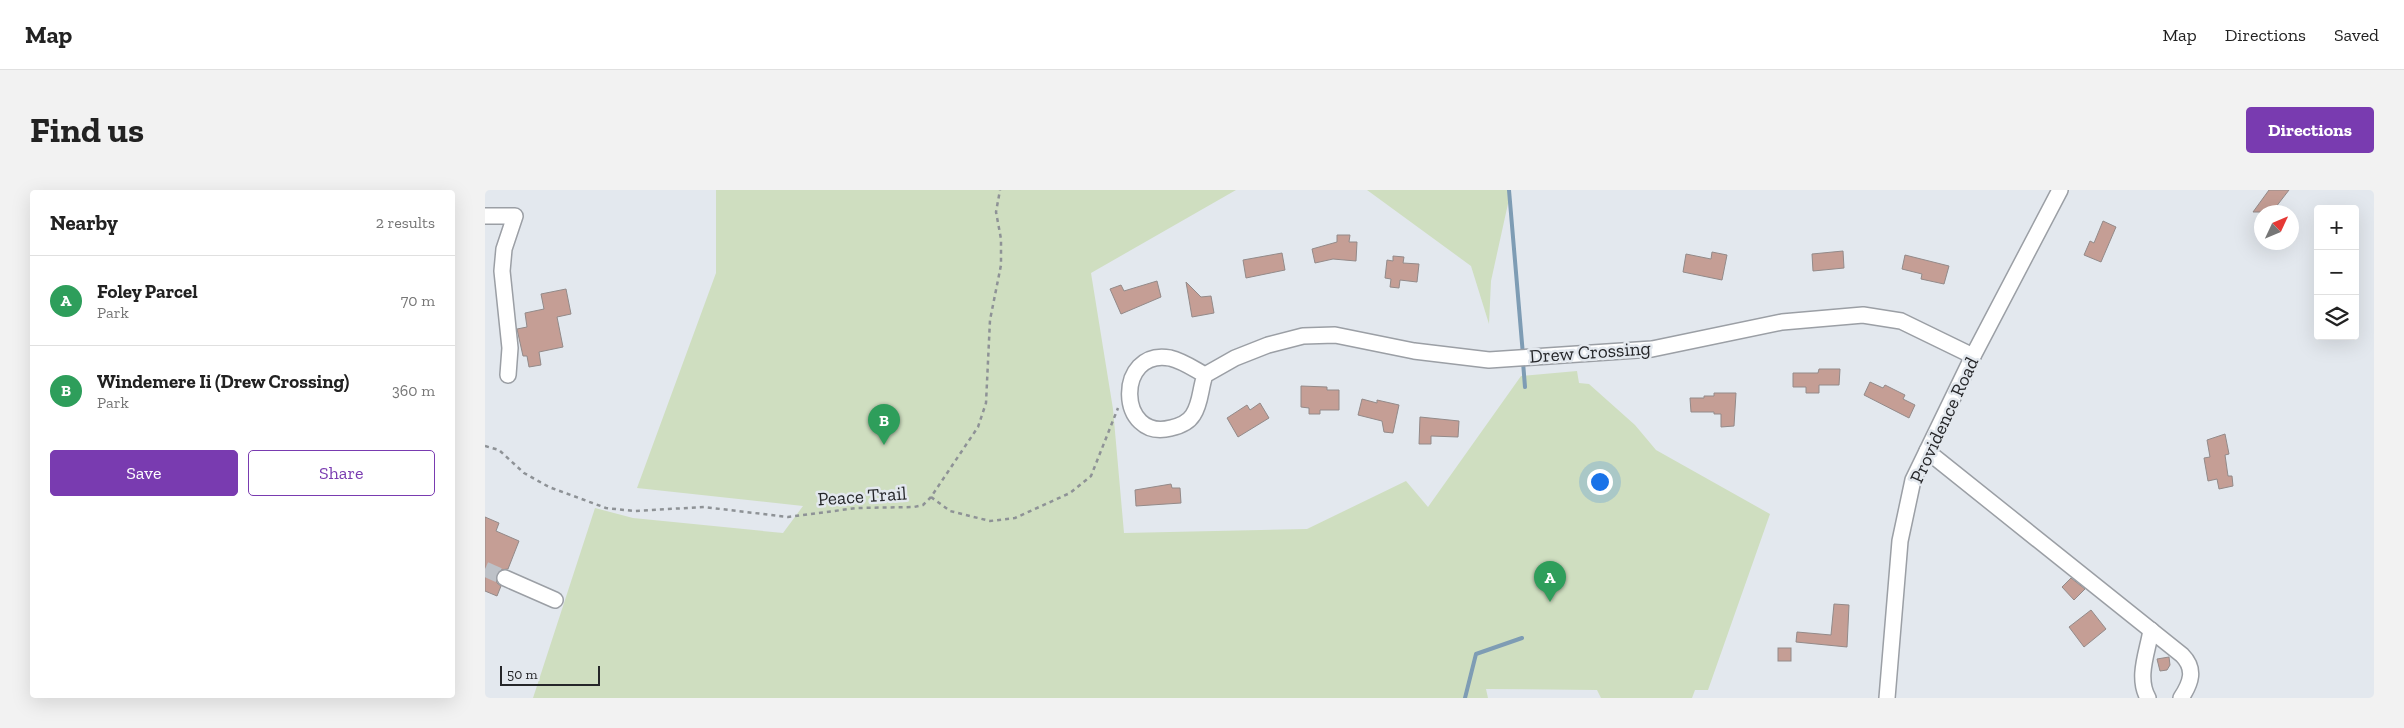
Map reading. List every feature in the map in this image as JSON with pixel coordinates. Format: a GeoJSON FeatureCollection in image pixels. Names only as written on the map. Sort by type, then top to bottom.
{"type":"FeatureCollection","features":[{"type":"Feature","properties":{"kind":"street","name":"Providence Road"},"geometry":{"type":"LineString","coordinates":[[1887,698],[1900,541],[1913,480],[1973,356],[2059,190]]}},
{"type":"Feature","properties":{"kind":"street"},"geometry":{"type":"LineString","coordinates":[[485,216],[515,216],[504,249],[502,270],[510,348],[508,375]]}},
{"type":"Feature","properties":{"kind":"street","name":"Drew Crossing"},"geometry":{"type":"LineString","coordinates":[[1205,375],[1235,358],[1268,345],[1303,336],[1335,335],[1415,351],[1489,360],[1652,349],[1782,322],[1863,315],[1901,322],[1973,356]]}},
{"type":"Feature","properties":{"kind":"street"},"geometry":{"type":"LineString","coordinates":[[1169,358],[1205,375],[1200,389],[1199,405],[1192,417],[1183,426],[1163,430],[1150,427],[1137,418],[1129,401],[1128,389],[1135,372],[1145,363],[1155,359],[1169,358]]}},
{"type":"Feature","properties":{"kind":"street"},"geometry":{"type":"LineString","coordinates":[[1927,451],[2188,661],[2191,677],[2181,698]]}},
{"type":"Feature","properties":{"kind":"street"},"geometry":{"type":"LineString","coordinates":[[505,578],[555,600]]}},
{"type":"Feature","properties":{"kind":"street"},"geometry":{"type":"LineString","coordinates":[[2148,698],[2145,692],[2143,672],[2151,630]]}},
{"type":"Feature","properties":{"kind":"path","name":"Peace Trail"},"geometry":{"type":"LineString","coordinates":[[485,446],[499,450],[524,473],[549,487],[606,508],[633,511],[704,507],[787,517],[857,508],[914,507],[923,505],[931,497],[978,427],[986,403],[990,320],[1001,265],[1001,240],[996,212],[1000,190]]}},
{"type":"Feature","properties":{"kind":"path"},"geometry":{"type":"LineString","coordinates":[[931,497],[950,511],[990,521],[1015,518],[1071,493],[1091,476],[1116,411],[1128,389]]}},
{"type":"Feature","properties":{"kind":"green space"},"geometry":{"type":"Polygon","coordinates":[[[716,190],[1236,190],[1091,273],[1113,409],[1124,533],[1307,529],[1406,481],[1428,507],[1521,376],[1577,371],[1579,383],[1589,384],[1635,425],[1656,450],[1770,514],[1708,690],[1695,690],[1692,698],[1601,698],[1597,690],[1486,689],[1488,698],[533,698],[595,508],[633,518],[783,533],[803,506],[637,488],[716,273],[716,190]]]}},
{"type":"Feature","properties":{"kind":"green space"},"geometry":{"type":"Polygon","coordinates":[[[1367,190],[1511,190],[1491,281],[1489,324],[1471,266],[1367,190]]]}},
{"type":"Feature","properties":{"kind":"building"},"geometry":{"type":"Polygon","coordinates":[[[2269,190],[2289,190],[2277,205],[2258,205],[2269,190]]]}},
{"type":"Feature","properties":{"kind":"building"},"geometry":{"type":"Polygon","coordinates":[[[2103,221],[2116,227],[2101,262],[2084,255],[2090,241],[2094,243],[2103,221]]]}},
{"type":"Feature","properties":{"kind":"building"},"geometry":{"type":"Polygon","coordinates":[[[1337,235],[1350,235],[1349,242],[1357,242],[1356,261],[1333,259],[1315,263],[1312,249],[1337,242],[1337,235]]]}},
{"type":"Feature","properties":{"kind":"building"},"geometry":{"type":"Polygon","coordinates":[[[1843,251],[1844,268],[1813,271],[1812,254],[1843,251]]]}},
{"type":"Feature","properties":{"kind":"building"},"geometry":{"type":"Polygon","coordinates":[[[1712,252],[1727,255],[1722,280],[1683,272],[1686,254],[1711,259],[1712,252]]]}},
{"type":"Feature","properties":{"kind":"building"},"geometry":{"type":"Polygon","coordinates":[[[1282,253],[1285,270],[1246,278],[1243,260],[1282,253]]]}},
{"type":"Feature","properties":{"kind":"building"},"geometry":{"type":"Polygon","coordinates":[[[1905,255],[1949,266],[1944,284],[1921,279],[1922,274],[1902,269],[1905,255]]]}},
{"type":"Feature","properties":{"kind":"building"},"geometry":{"type":"Polygon","coordinates":[[[1393,256],[1404,257],[1403,263],[1419,264],[1417,282],[1400,280],[1399,288],[1390,287],[1391,279],[1385,278],[1387,260],[1393,261],[1393,256]]]}},
{"type":"Feature","properties":{"kind":"building"},"geometry":{"type":"Polygon","coordinates":[[[1157,281],[1161,297],[1121,314],[1110,289],[1121,285],[1124,291],[1157,281]]]}},
{"type":"Feature","properties":{"kind":"building"},"geometry":{"type":"Polygon","coordinates":[[[1186,282],[1201,297],[1211,296],[1214,313],[1192,317],[1186,282]]]}},
{"type":"Feature","properties":{"kind":"building"},"geometry":{"type":"Polygon","coordinates":[[[566,289],[571,314],[557,317],[563,347],[539,352],[541,365],[529,367],[527,356],[523,356],[517,329],[527,327],[525,313],[544,309],[541,294],[566,289]]]}},
{"type":"Feature","properties":{"kind":"building"},"geometry":{"type":"Polygon","coordinates":[[[1819,369],[1840,369],[1839,385],[1819,385],[1819,393],[1806,393],[1806,387],[1793,387],[1793,373],[1818,373],[1819,369]]]}},
{"type":"Feature","properties":{"kind":"building"},"geometry":{"type":"Polygon","coordinates":[[[1870,382],[1883,388],[1885,385],[1905,395],[1903,399],[1915,405],[1909,418],[1864,395],[1870,382]]]}},
{"type":"Feature","properties":{"kind":"building"},"geometry":{"type":"Polygon","coordinates":[[[1301,386],[1327,387],[1327,390],[1339,390],[1339,410],[1320,410],[1320,414],[1309,414],[1309,408],[1301,407],[1301,386]]]}},
{"type":"Feature","properties":{"kind":"building"},"geometry":{"type":"Polygon","coordinates":[[[1714,393],[1736,393],[1734,426],[1721,427],[1721,414],[1714,414],[1714,412],[1691,412],[1690,398],[1714,396],[1714,393]]]}},
{"type":"Feature","properties":{"kind":"building"},"geometry":{"type":"Polygon","coordinates":[[[1362,399],[1377,403],[1377,400],[1399,405],[1393,433],[1384,432],[1382,421],[1358,415],[1362,399]]]}},
{"type":"Feature","properties":{"kind":"building"},"geometry":{"type":"Polygon","coordinates":[[[1260,403],[1269,418],[1238,437],[1227,418],[1247,405],[1250,410],[1260,403]]]}},
{"type":"Feature","properties":{"kind":"building"},"geometry":{"type":"Polygon","coordinates":[[[1420,417],[1459,421],[1458,437],[1431,436],[1431,444],[1419,444],[1420,417]]]}},
{"type":"Feature","properties":{"kind":"building"},"geometry":{"type":"Polygon","coordinates":[[[2225,434],[2229,454],[2225,455],[2228,476],[2232,476],[2233,486],[2219,489],[2217,479],[2208,481],[2204,458],[2210,457],[2207,440],[2225,434]]]}},
{"type":"Feature","properties":{"kind":"building"},"geometry":{"type":"Polygon","coordinates":[[[1171,484],[1172,488],[1180,488],[1181,503],[1136,506],[1135,490],[1171,484]]]}},
{"type":"Feature","properties":{"kind":"building"},"geometry":{"type":"Polygon","coordinates":[[[485,517],[499,523],[496,531],[519,541],[508,569],[500,570],[496,575],[497,583],[501,586],[497,596],[485,591],[485,517]]]}},
{"type":"Feature","properties":{"kind":"building"},"geometry":{"type":"Polygon","coordinates":[[[2071,578],[2085,589],[2074,600],[2062,587],[2071,578]]]}},
{"type":"Feature","properties":{"kind":"building"},"geometry":{"type":"Polygon","coordinates":[[[1834,604],[1849,605],[1847,647],[1796,642],[1797,632],[1831,635],[1834,604]]]}},
{"type":"Feature","properties":{"kind":"building"},"geometry":{"type":"Polygon","coordinates":[[[2091,610],[2106,629],[2084,647],[2069,627],[2091,610]]]}},
{"type":"Feature","properties":{"kind":"building"},"geometry":{"type":"Polygon","coordinates":[[[1778,648],[1791,648],[1791,661],[1778,661],[1778,648]]]}},
{"type":"Feature","properties":{"kind":"building"},"geometry":{"type":"Polygon","coordinates":[[[2169,657],[2170,665],[2167,670],[2160,671],[2157,659],[2169,657]]]}},
{"type":"Feature","properties":{"kind":"waterway"},"geometry":{"type":"LineString","coordinates":[[1509,190],[1523,355]]}},
{"type":"Feature","properties":{"kind":"waterway"},"geometry":{"type":"LineString","coordinates":[[1523,362],[1525,387]]}},
{"type":"Feature","properties":{"kind":"waterway"},"geometry":{"type":"LineString","coordinates":[[1465,698],[1476,654],[1522,638]]}},
{"type":"Feature","properties":{"kind":"tunnel"},"geometry":{"type":"LineString","coordinates":[[485,569],[505,578]]}},
{"type":"Feature","properties":{"kind":"place","name":"Windemere Ii (Drew Crossing)"},"geometry":{"type":"Point","coordinates":[884,445]}},
{"type":"Feature","properties":{"kind":"place","name":"Foley Parcel"},"geometry":{"type":"Point","coordinates":[1550,602]}}]}
